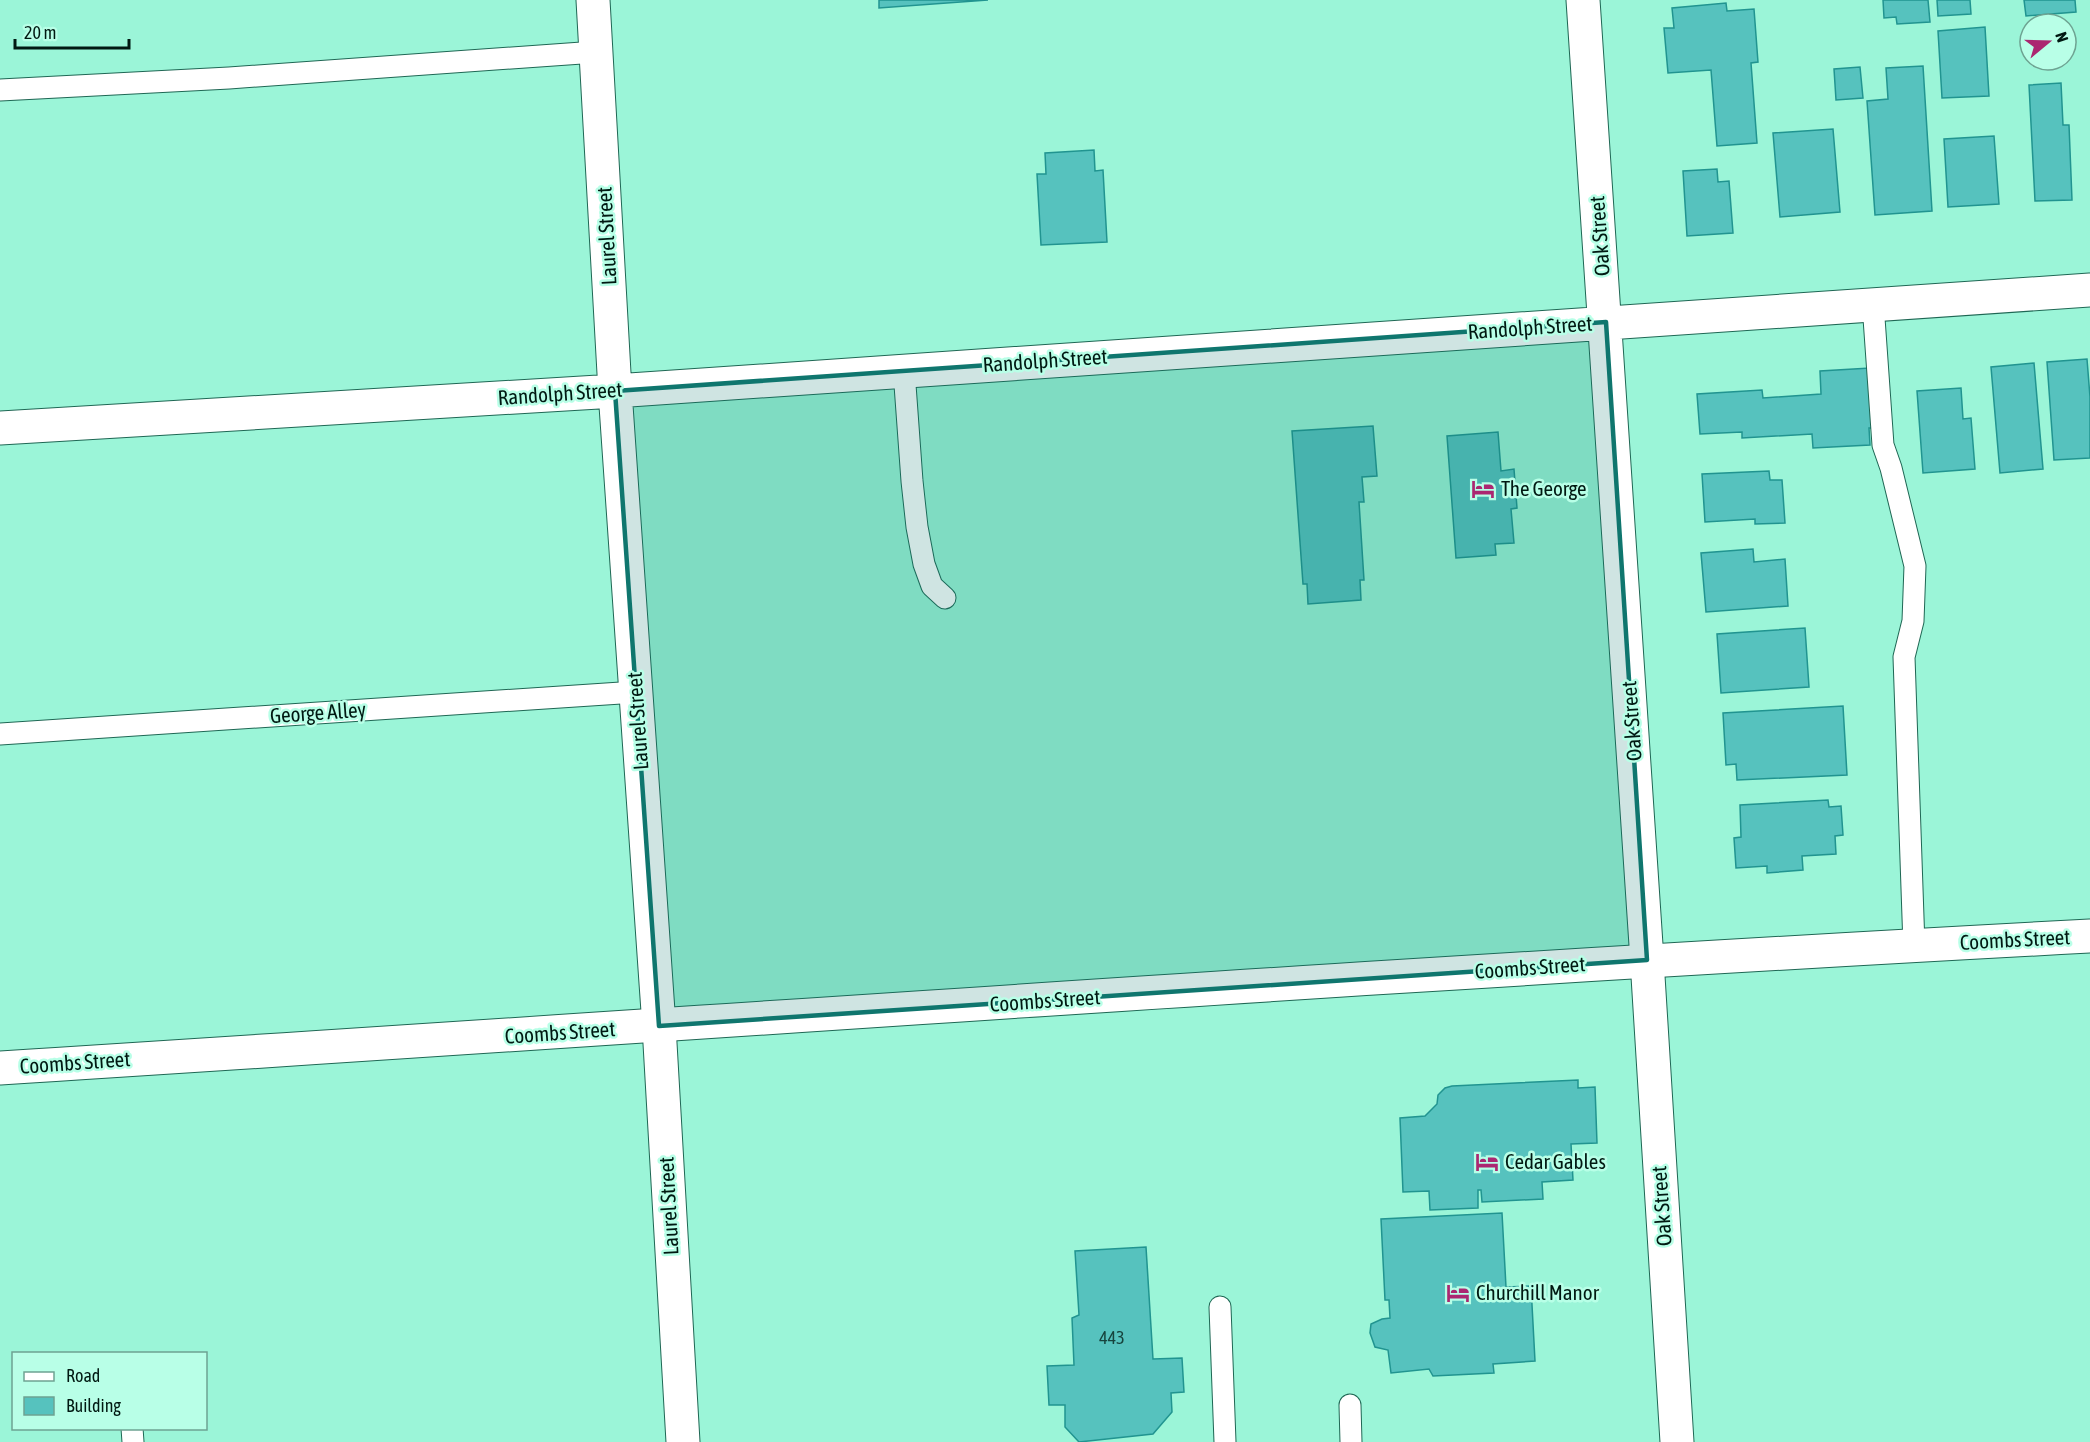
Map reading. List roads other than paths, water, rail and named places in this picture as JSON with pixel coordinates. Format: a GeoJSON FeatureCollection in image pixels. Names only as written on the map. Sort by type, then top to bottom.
{"type":"FeatureCollection","features":[{"type":"Feature","properties":{"kind":"street","name":"Laurel Street"},"geometry":{"type":"LineString","coordinates":[[593,0],[615,391],[659,1026],[683,1442]]}},
{"type":"Feature","properties":{"kind":"street","name":"Oak Street"},"geometry":{"type":"LineString","coordinates":[[1583,0],[1606,322],[1677,1442]]}},
{"type":"Feature","properties":{"kind":"street","name":"Randolph Street"},"geometry":{"type":"LineString","coordinates":[[0,428],[615,391],[2090,290]]}},
{"type":"Feature","properties":{"kind":"street","name":"Coombs Street"},"geometry":{"type":"LineString","coordinates":[[0,1068],[1647,960],[2090,936]]}},
{"type":"Feature","properties":{"kind":"lane"},"geometry":{"type":"LineString","coordinates":[[0,90],[229,78],[596,52]]}},
{"type":"Feature","properties":{"kind":"lane"},"geometry":{"type":"LineString","coordinates":[[1873,304],[1883,445],[1894,478],[1915,566],[1913,621],[1904,657],[1914,946]]}},
{"type":"Feature","properties":{"kind":"lane"},"geometry":{"type":"LineString","coordinates":[[904,371],[912,481],[924,564],[932,586],[945,598]]}},
{"type":"Feature","properties":{"kind":"lane","name":"George Alley"},"geometry":{"type":"LineString","coordinates":[[0,734],[636,692]]}},
{"type":"Feature","properties":{"kind":"lane"},"geometry":{"type":"LineString","coordinates":[[1220,1307],[1225,1442]]}},
{"type":"Feature","properties":{"kind":"lane"},"geometry":{"type":"LineString","coordinates":[[1350,1405],[1351,1442]]}},
{"type":"Feature","properties":{"kind":"place","name":"The George"},"geometry":{"type":"Point","coordinates":[1483,489]}},
{"type":"Feature","properties":{"kind":"place","name":"Cedar Gables"},"geometry":{"type":"Point","coordinates":[1487,1162]}},
{"type":"Feature","properties":{"kind":"place","name":"Churchill Manor"},"geometry":{"type":"Point","coordinates":[1458,1293]}}]}
